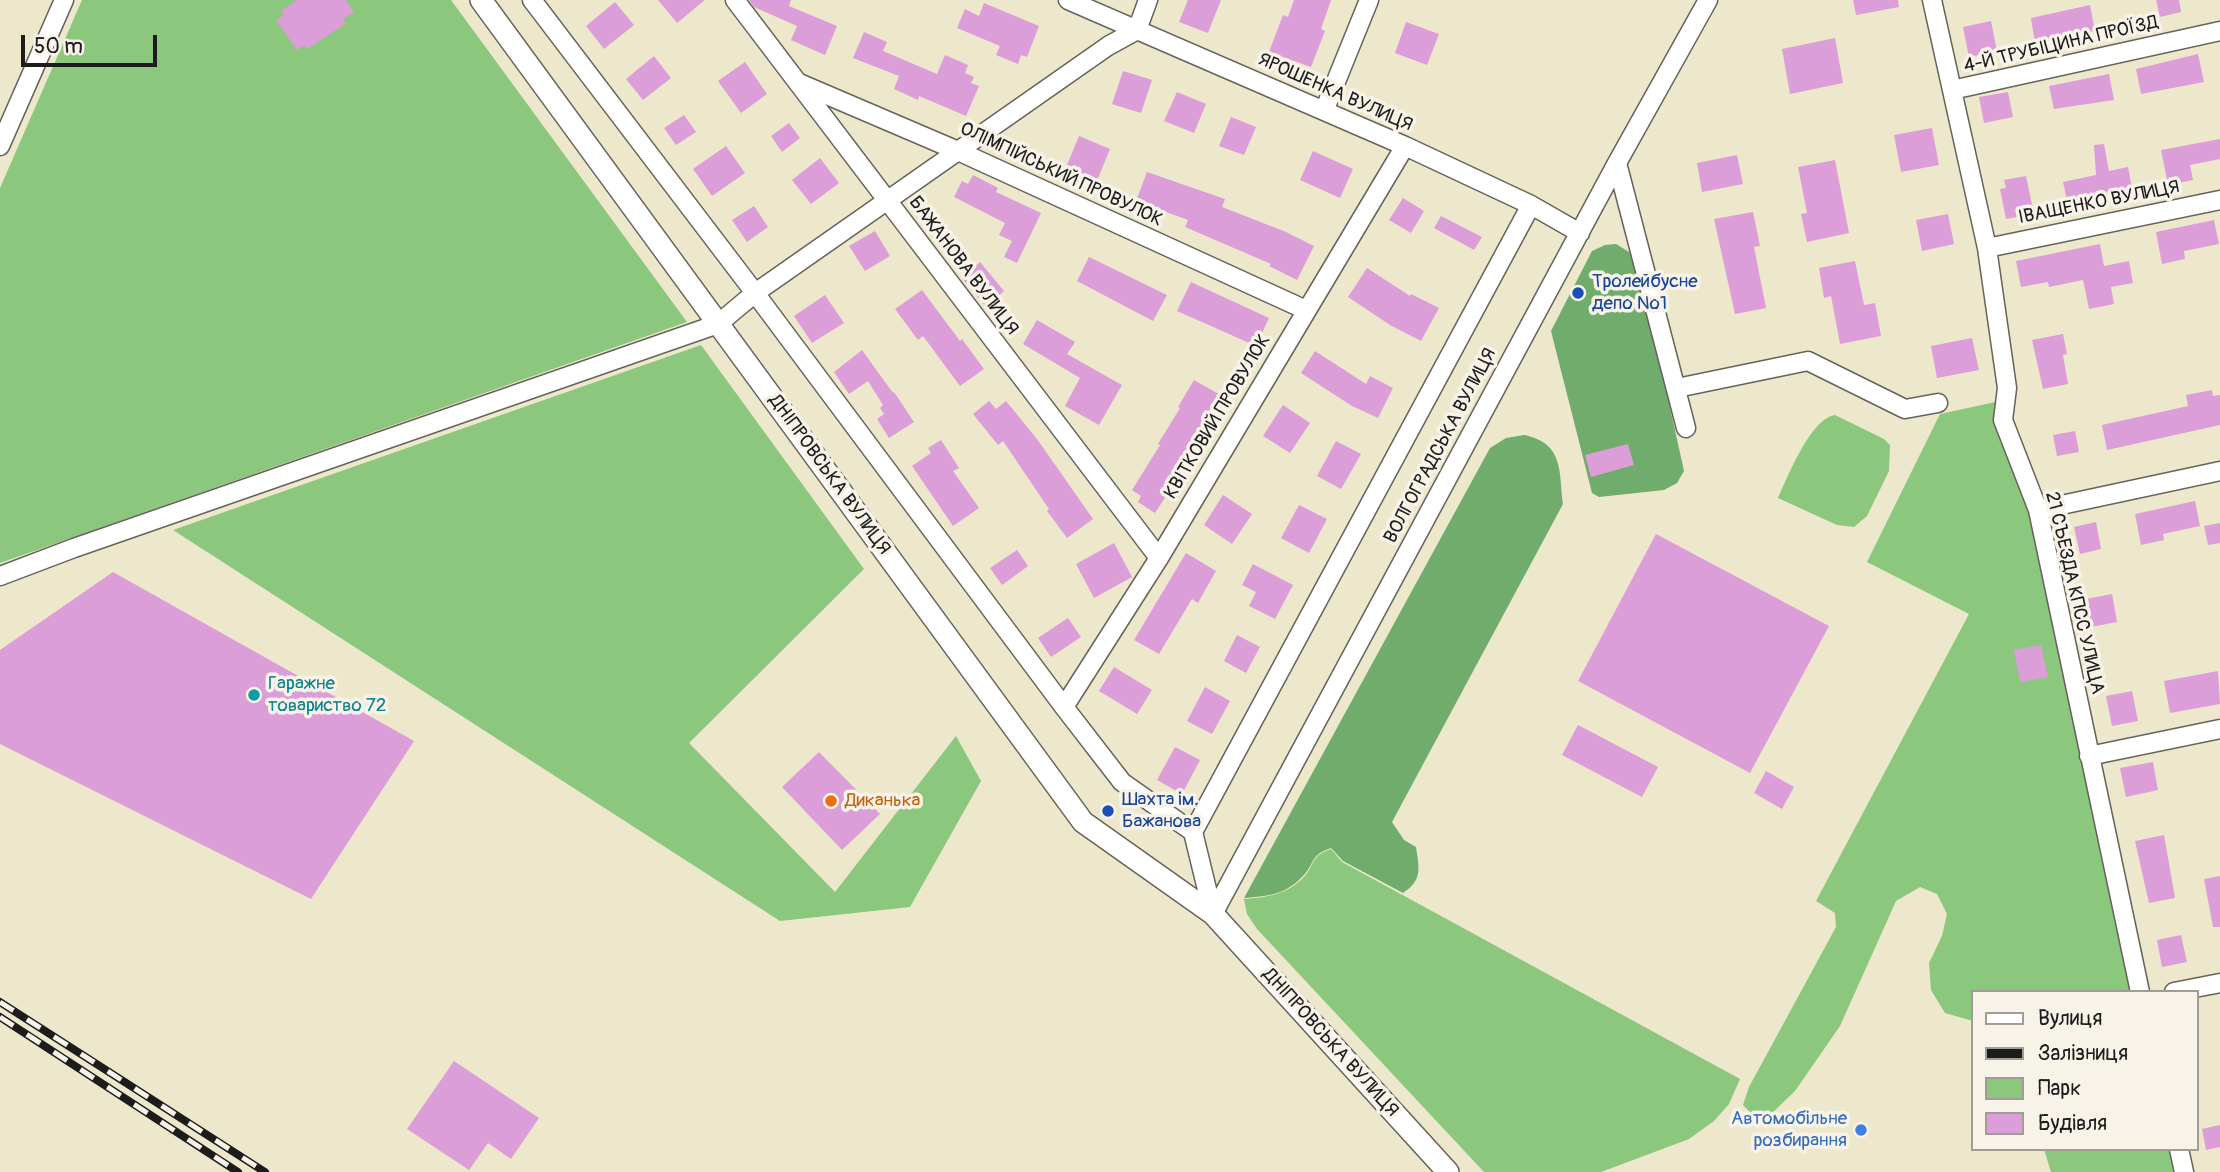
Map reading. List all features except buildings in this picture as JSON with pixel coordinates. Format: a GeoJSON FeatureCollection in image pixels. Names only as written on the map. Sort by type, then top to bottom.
{"type":"FeatureCollection","features":[{"type":"Feature","properties":{"kind":"street"},"geometry":{"type":"LineString","coordinates":[[0,146],[64,0]]}},
{"type":"Feature","properties":{"kind":"street","name":"ДНІПРОВСЬКА ВУЛИЦЯ"},"geometry":{"type":"LineString","coordinates":[[481,0],[1083,822],[1213,914],[1448,1172]]}},
{"type":"Feature","properties":{"kind":"street"},"geometry":{"type":"LineString","coordinates":[[532,0],[1122,782],[1193,832],[1531,205]]}},
{"type":"Feature","properties":{"kind":"street","name":"БАЖАНОВА ВУЛИЦЯ"},"geometry":{"type":"LineString","coordinates":[[735,0],[1158,558]]}},
{"type":"Feature","properties":{"kind":"street","name":"ЯРОШЕНКА ВУЛИЦЯ"},"geometry":{"type":"LineString","coordinates":[[1068,0],[1405,146],[1531,205],[1580,233]]}},
{"type":"Feature","properties":{"kind":"street"},"geometry":{"type":"LineString","coordinates":[[0,576],[718,324],[755,293],[1108,46],[1137,30],[1148,0]]}},
{"type":"Feature","properties":{"kind":"street"},"geometry":{"type":"LineString","coordinates":[[1324,111],[1370,0]]}},
{"type":"Feature","properties":{"kind":"street","name":"ВОЛГОГРАДСЬКА ВУЛИЦЯ"},"geometry":{"type":"LineString","coordinates":[[1213,914],[1617,163],[1708,0]]}},
{"type":"Feature","properties":{"kind":"street","name":"21 СЪЕЗДА КПСС УЛИЦА"},"geometry":{"type":"LineString","coordinates":[[1931,0],[1987,248],[2007,388],[2003,420],[2038,510],[2140,990]]}},
{"type":"Feature","properties":{"kind":"street","name":"4-Й ТРУБІЦИНА ПРОЇЗД"},"geometry":{"type":"LineString","coordinates":[[1952,90],[2220,31]]}},
{"type":"Feature","properties":{"kind":"street","name":"ОЛІМПІЙСЬКИЙ ПРОВУЛОК"},"geometry":{"type":"LineString","coordinates":[[796,81],[958,151],[1306,310]]}},
{"type":"Feature","properties":{"kind":"street","name":"КВІТКОВИЙ ПРОВУЛОК"},"geometry":{"type":"LineString","coordinates":[[1064,708],[1158,558],[1405,146]]}},
{"type":"Feature","properties":{"kind":"street"},"geometry":{"type":"LineString","coordinates":[[1617,163],[1686,428]]}},
{"type":"Feature","properties":{"kind":"street","name":"ІВАЩЕНКО ВУЛИЦЯ"},"geometry":{"type":"LineString","coordinates":[[1987,248],[2220,201]]}},
{"type":"Feature","properties":{"kind":"street"},"geometry":{"type":"LineString","coordinates":[[1677,388],[1808,361],[1905,409],[1938,403]]}},
{"type":"Feature","properties":{"kind":"street"},"geometry":{"type":"LineString","coordinates":[[2038,510],[2220,471]]}},
{"type":"Feature","properties":{"kind":"street"},"geometry":{"type":"LineString","coordinates":[[2089,756],[2220,729]]}},
{"type":"Feature","properties":{"kind":"street","name":"ДНІПРОВСЬКА ВУЛИЦЯ"},"geometry":{"type":"LineString","coordinates":[[1193,832],[1213,914]]}},
{"type":"Feature","properties":{"kind":"street"},"geometry":{"type":"LineString","coordinates":[[2183,990],[2220,982]]}},
{"type":"Feature","properties":{"kind":"street"},"geometry":{"type":"LineString","coordinates":[[2180,1151],[2185,1172]]}},
{"type":"Feature","properties":{"kind":"green space"},"geometry":{"type":"Polygon","coordinates":[[[82,0],[451,0],[687,322],[0,563],[0,188],[82,0]]]}},
{"type":"Feature","properties":{"kind":"green space"},"geometry":{"type":"Polygon","coordinates":[[[1616,244],[1634,255],[1638,263],[1684,471],[1677,483],[1664,490],[1599,497],[1592,493],[1551,331],[1592,251],[1605,245],[1616,244]]]}},
{"type":"Feature","properties":{"kind":"green space"},"geometry":{"type":"Polygon","coordinates":[[[701,345],[864,569],[689,743],[835,892],[956,736],[981,781],[910,907],[780,921],[173,530],[701,345]]]}},
{"type":"Feature","properties":{"kind":"green space"},"geometry":{"type":"Polygon","coordinates":[[[2000,401],[2033,511],[2136,990],[1972,990],[1972,1021],[1945,1013],[1931,990],[1929,963],[1942,936],[1947,914],[1937,894],[1920,887],[1896,901],[1840,1026],[1795,1091],[1770,1115],[1754,1116],[1743,1105],[1749,1087],[1836,927],[1835,913],[1816,901],[1969,614],[1867,562],[1940,414],[2000,401]]]}},
{"type":"Feature","properties":{"kind":"green space"},"geometry":{"type":"Polygon","coordinates":[[[1835,415],[1884,439],[1890,445],[1889,471],[1867,516],[1854,527],[1837,525],[1778,498],[1809,437],[1826,419],[1835,415]]]}},
{"type":"Feature","properties":{"kind":"green space"},"geometry":{"type":"Polygon","coordinates":[[[1524,435],[1537,439],[1553,452],[1559,470],[1563,504],[1392,822],[1404,840],[1416,847],[1418,873],[1414,883],[1403,893],[1343,861],[1331,848],[1315,857],[1306,873],[1288,888],[1274,894],[1244,898],[1490,448],[1506,438],[1524,435]]]}},
{"type":"Feature","properties":{"kind":"green space"},"geometry":{"type":"Polygon","coordinates":[[[1331,849],[1342,862],[1740,1079],[1729,1104],[1714,1121],[1689,1139],[1601,1172],[1484,1172],[1257,929],[1247,914],[1244,899],[1281,893],[1288,889],[1306,875],[1319,855],[1331,849]]]}},
{"type":"Feature","properties":{"kind":"green space"},"geometry":{"type":"Polygon","coordinates":[[[2045,1151],[2174,1151],[2179,1172],[2051,1172],[2045,1151]]]}},
{"type":"Feature","properties":{"kind":"railway"},"geometry":{"type":"LineString","coordinates":[[0,1002],[265,1172]]}},
{"type":"Feature","properties":{"kind":"railway"},"geometry":{"type":"LineString","coordinates":[[0,1017],[238,1172]]}},
{"type":"Feature","properties":{"kind":"place","name":"Тролейбусне депо №1"},"geometry":{"type":"Point","coordinates":[1578,293]}},
{"type":"Feature","properties":{"kind":"place","name":"Гаражне товариство 72"},"geometry":{"type":"Point","coordinates":[254,695]}},
{"type":"Feature","properties":{"kind":"place","name":"Диканька"},"geometry":{"type":"Point","coordinates":[831,801]}},
{"type":"Feature","properties":{"kind":"place","name":"Шахта ім. Бажанова"},"geometry":{"type":"Point","coordinates":[1108,811]}},
{"type":"Feature","properties":{"kind":"place","name":"Автомобільне розбирання"},"geometry":{"type":"Point","coordinates":[1861,1130]}}]}
